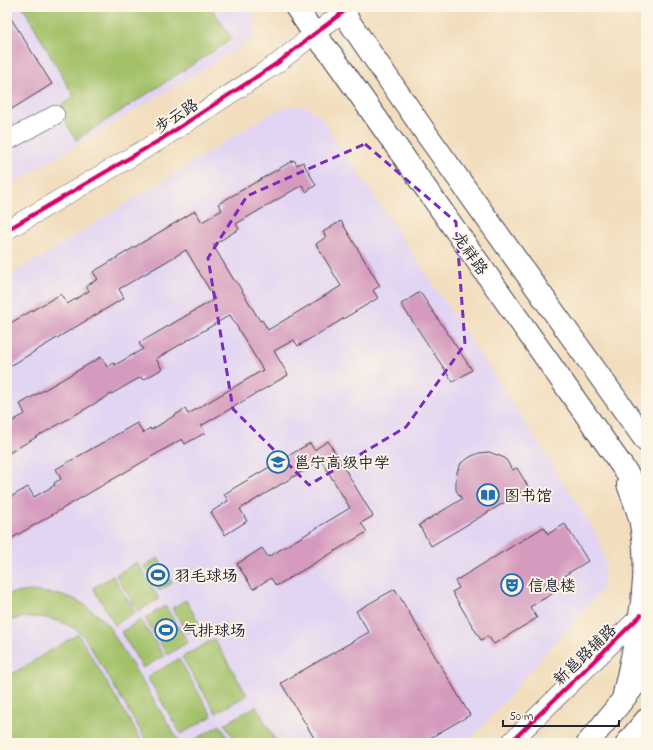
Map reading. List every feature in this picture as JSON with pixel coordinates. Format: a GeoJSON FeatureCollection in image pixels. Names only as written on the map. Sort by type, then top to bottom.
{"type":"FeatureCollection","features":[{"type":"Feature","properties":{"kind":"main road","name":"龙祥路"},"geometry":{"type":"LineString","coordinates":[[296,7],[314,34],[331,54],[646,500]]}},
{"type":"Feature","properties":{"kind":"main road","name":"龙祥路"},"geometry":{"type":"LineString","coordinates":[[344,9],[425,132],[646,441]]}},
{"type":"Feature","properties":{"kind":"main road"},"geometry":{"type":"LineString","coordinates":[[622,466],[640,519],[645,559],[641,615],[623,699]]}},
{"type":"Feature","properties":{"kind":"main road"},"geometry":{"type":"LineString","coordinates":[[588,743],[646,671]]}},
{"type":"Feature","properties":{"kind":"main road"},"geometry":{"type":"LineString","coordinates":[[627,743],[646,720]]}},
{"type":"Feature","properties":{"kind":"street","name":"步云路"},"geometry":{"type":"LineString","coordinates":[[7,230],[160,140],[279,62],[344,9]]}},
{"type":"Feature","properties":{"kind":"street"},"geometry":{"type":"LineString","coordinates":[[7,141],[55,115]]}},
{"type":"Feature","properties":{"kind":"street","name":"新邕路辅路"},"geometry":{"type":"LineString","coordinates":[[510,743],[641,615]]}},
{"type":"Feature","properties":{"kind":"highlighted area"},"geometry":{"type":"Polygon","coordinates":[[[365,144],[456,222],[465,344],[406,427],[309,485],[233,409],[208,258],[247,196],[365,144]]]}},
{"type":"Feature","properties":{"kind":"shaded area"},"geometry":{"type":"Polygon","coordinates":[[[7,7],[253,7],[256,22],[254,34],[247,43],[7,187],[7,7]]]}},
{"type":"Feature","properties":{"kind":"shaded area","name":"邕宁高级中学"},"geometry":{"type":"Polygon","coordinates":[[[290,106],[306,107],[320,116],[505,391],[595,532],[604,554],[605,570],[603,588],[468,743],[7,743],[7,276],[51,251],[269,114],[290,106]]]}},
{"type":"Feature","properties":{"kind":"green space"},"geometry":{"type":"Polygon","coordinates":[[[23,7],[211,7],[232,39],[76,140],[58,108],[74,97],[23,7]]]}},
{"type":"Feature","properties":{"kind":"green space","name":"羽毛球场"},"geometry":{"type":"Polygon","coordinates":[[[158,558],[172,583],[159,591],[144,566],[158,558]]]}},
{"type":"Feature","properties":{"kind":"green space"},"geometry":{"type":"Polygon","coordinates":[[[137,562],[159,599],[138,611],[116,575],[137,562]]]}},
{"type":"Feature","properties":{"kind":"green space"},"geometry":{"type":"Polygon","coordinates":[[[113,576],[135,612],[115,625],[93,588],[113,576]]]}},
{"type":"Feature","properties":{"kind":"green space"},"geometry":{"type":"Polygon","coordinates":[[[31,591],[56,594],[75,599],[107,624],[180,743],[148,743],[83,635],[75,629],[66,624],[47,618],[27,617],[7,621],[7,594],[31,591]]]}},
{"type":"Feature","properties":{"kind":"green space"},"geometry":{"type":"Polygon","coordinates":[[[186,600],[200,625],[187,633],[172,608],[186,600]]]}},
{"type":"Feature","properties":{"kind":"green space","name":"气排球场"},"geometry":{"type":"Polygon","coordinates":[[[165,606],[188,642],[167,655],[145,618],[165,606]]]}},
{"type":"Feature","properties":{"kind":"green space"},"geometry":{"type":"Polygon","coordinates":[[[141,620],[164,656],[143,668],[121,632],[141,620]]]}},
{"type":"Feature","properties":{"kind":"green space"},"geometry":{"type":"Polygon","coordinates":[[[78,634],[143,743],[7,743],[7,677],[78,634]]]}},
{"type":"Feature","properties":{"kind":"green space"},"geometry":{"type":"Polygon","coordinates":[[[214,639],[247,695],[216,713],[182,657],[214,639]]]}},
{"type":"Feature","properties":{"kind":"green space"},"geometry":{"type":"Polygon","coordinates":[[[179,659],[212,716],[181,734],[147,677],[179,659]]]}},
{"type":"Feature","properties":{"kind":"green space"},"geometry":{"type":"Polygon","coordinates":[[[256,706],[277,743],[236,743],[225,724],[256,706]]]}},
{"type":"Feature","properties":{"kind":"green space"},"geometry":{"type":"Polygon","coordinates":[[[220,725],[231,743],[189,743],[220,725]]]}},
{"type":"Feature","properties":{"kind":"building"},"geometry":{"type":"Polygon","coordinates":[[[7,12],[52,84],[7,112],[7,12]]]}},
{"type":"Feature","properties":{"kind":"building"},"geometry":{"type":"Polygon","coordinates":[[[294,160],[297,165],[303,162],[316,185],[306,192],[302,185],[236,224],[239,229],[213,245],[235,282],[236,281],[260,321],[262,320],[268,330],[341,286],[316,244],[326,237],[323,232],[341,221],[380,286],[373,290],[378,298],[298,346],[294,340],[274,351],[288,375],[201,426],[205,433],[185,444],[182,439],[7,541],[7,499],[28,487],[34,497],[55,485],[54,483],[61,479],[56,469],[137,423],[143,433],[150,428],[151,430],[185,409],[188,414],[263,370],[230,315],[156,359],[162,369],[143,380],[141,377],[7,454],[7,424],[25,414],[20,404],[101,357],[107,367],[114,363],[115,365],[143,349],[139,343],[215,299],[186,250],[119,289],[124,298],[7,368],[7,325],[61,294],[67,304],[89,291],[86,286],[98,279],[93,272],[195,211],[202,222],[222,210],[218,204],[294,160]]]}},
{"type":"Feature","properties":{"kind":"building"},"geometry":{"type":"Polygon","coordinates":[[[420,292],[472,370],[453,382],[401,304],[420,292]]]}},
{"type":"Feature","properties":{"kind":"building"},"geometry":{"type":"Polygon","coordinates":[[[328,441],[373,516],[361,523],[367,532],[276,586],[271,578],[253,589],[237,564],[262,548],[268,557],[350,508],[321,460],[240,509],[247,521],[225,535],[211,512],[228,501],[224,494],[310,443],[314,450],[328,441]]]}},
{"type":"Feature","properties":{"kind":"building","name":"图书馆"},"geometry":{"type":"Polygon","coordinates":[[[489,452],[505,458],[512,470],[517,468],[529,488],[431,546],[419,525],[462,499],[456,490],[457,472],[461,463],[479,453],[489,452]]]}},
{"type":"Feature","properties":{"kind":"building","name":"信息楼"},"geometry":{"type":"Polygon","coordinates":[[[565,524],[588,561],[565,575],[570,583],[530,607],[537,618],[494,644],[488,636],[481,640],[452,592],[459,588],[455,581],[544,527],[548,534],[565,524]]]}},
{"type":"Feature","properties":{"kind":"building"},"geometry":{"type":"Polygon","coordinates":[[[395,589],[470,715],[421,743],[317,743],[281,683],[369,632],[356,611],[395,589]]]}},
{"type":"Feature","properties":{"kind":"cycle path"},"geometry":{"type":"LineString","coordinates":[[7,230],[160,140],[279,62],[350,7]]}},
{"type":"Feature","properties":{"kind":"cycle path"},"geometry":{"type":"LineString","coordinates":[[510,743],[641,615]]}},
{"type":"Feature","properties":{"kind":"place","name":"邕宁高级中学"},"geometry":{"type":"Point","coordinates":[278,462]}},
{"type":"Feature","properties":{"kind":"place","name":"图书馆"},"geometry":{"type":"Point","coordinates":[488,495]}},
{"type":"Feature","properties":{"kind":"place","name":"羽毛球场"},"geometry":{"type":"Point","coordinates":[158,575]}},
{"type":"Feature","properties":{"kind":"place","name":"信息楼"},"geometry":{"type":"Point","coordinates":[512,585]}},
{"type":"Feature","properties":{"kind":"place","name":"气排球场"},"geometry":{"type":"Point","coordinates":[166,630]}}]}
